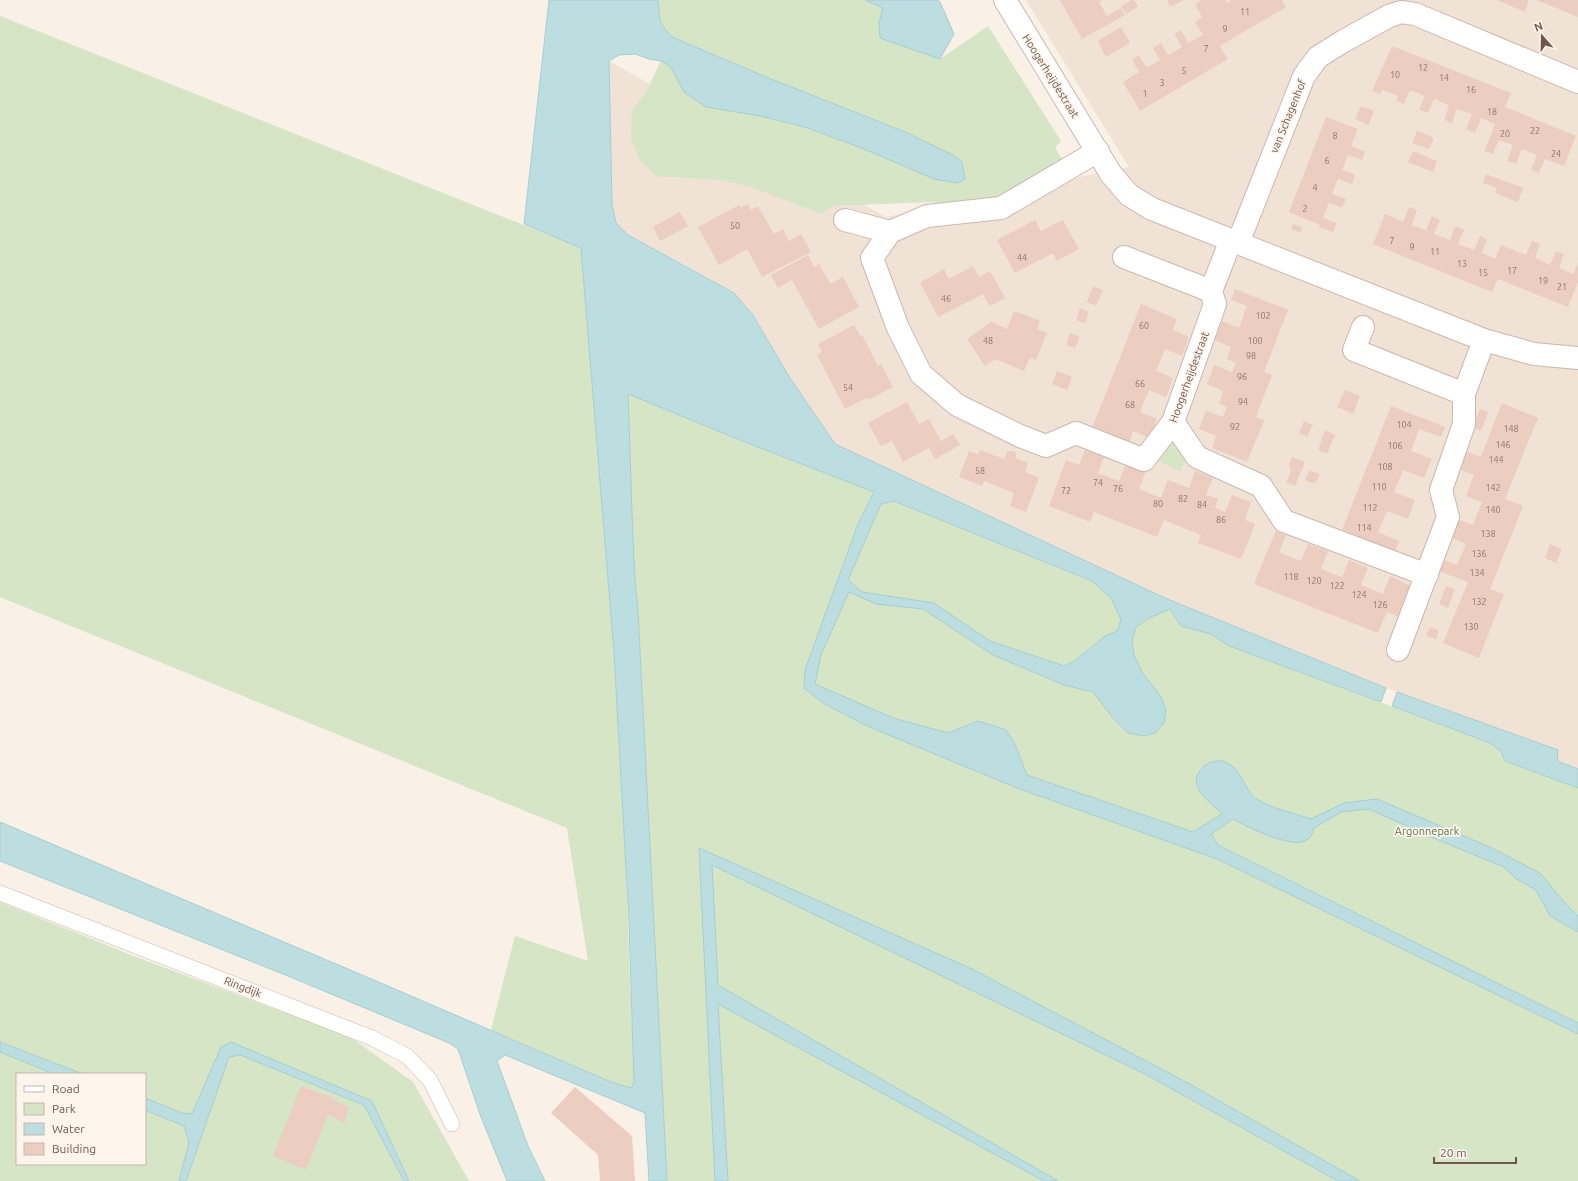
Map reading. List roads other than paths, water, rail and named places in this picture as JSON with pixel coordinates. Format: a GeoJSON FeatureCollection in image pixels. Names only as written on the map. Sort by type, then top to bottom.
{"type":"FeatureCollection","features":[{"type":"Feature","properties":{"kind":"street","name":"Hoogerheijdestraat"},"geometry":{"type":"LineString","coordinates":[[1005,0],[1111,174],[1129,195],[1152,209],[1484,340],[1534,354],[1578,358]]}},
{"type":"Feature","properties":{"kind":"street","name":"van Schagenhof"},"geometry":{"type":"LineString","coordinates":[[1234,242],[1304,76],[1318,58],[1342,42],[1389,16],[1401,12],[1414,14],[1578,82]]}},
{"type":"Feature","properties":{"kind":"street"},"geometry":{"type":"LineString","coordinates":[[845,220],[890,232],[927,216],[1001,208],[1098,151]]}},
{"type":"Feature","properties":{"kind":"street","name":"Hoogerheijdestraat"},"geometry":{"type":"LineString","coordinates":[[890,232],[872,258],[898,328],[921,374],[957,405],[1020,436],[1046,446],[1076,432],[1144,460],[1173,422],[1215,304],[1211,291],[1234,242]]}},
{"type":"Feature","properties":{"kind":"street"},"geometry":{"type":"LineString","coordinates":[[1124,257],[1211,291]]}},
{"type":"Feature","properties":{"kind":"street"},"geometry":{"type":"LineString","coordinates":[[1363,327],[1354,350],[1464,394]]}},
{"type":"Feature","properties":{"kind":"street"},"geometry":{"type":"LineString","coordinates":[[1398,650],[1448,517],[1441,490],[1464,424],[1464,394],[1484,340]]}},
{"type":"Feature","properties":{"kind":"street"},"geometry":{"type":"LineString","coordinates":[[1173,422],[1198,457],[1260,486],[1284,521],[1427,575]]}},
{"type":"Feature","properties":{"kind":"lane","name":"Ringdijk"},"geometry":{"type":"LineString","coordinates":[[0,893],[372,1038],[408,1056],[430,1080],[452,1124]]}},
{"type":"Feature","properties":{"kind":"water"},"geometry":{"type":"Polygon","coordinates":[[[549,0],[658,0],[662,25],[674,38],[766,77],[905,132],[953,155],[962,162],[965,179],[958,183],[934,179],[864,149],[805,127],[760,116],[706,107],[684,92],[670,66],[661,61],[635,54],[619,55],[609,61],[612,205],[616,223],[628,235],[734,293],[753,315],[788,375],[835,444],[1165,598],[1386,688],[1381,702],[1229,646],[1211,634],[1181,626],[1170,609],[1149,618],[1136,627],[1132,641],[1134,655],[1142,672],[1161,697],[1166,710],[1164,723],[1155,733],[1144,736],[1128,733],[1113,718],[1093,692],[1064,685],[993,655],[923,609],[876,604],[849,592],[821,655],[815,684],[893,718],[948,733],[978,721],[1006,730],[1015,744],[1027,775],[1193,832],[1222,814],[1201,793],[1197,787],[1196,781],[1198,774],[1203,767],[1212,762],[1222,761],[1233,766],[1249,791],[1257,799],[1280,809],[1311,819],[1344,803],[1377,799],[1492,848],[1540,873],[1564,902],[1578,916],[1578,932],[1550,916],[1536,890],[1515,878],[1504,867],[1431,837],[1369,809],[1341,812],[1314,828],[1309,839],[1305,841],[1289,842],[1269,836],[1233,819],[1211,834],[1218,845],[1578,1023],[1578,1034],[1217,859],[1017,788],[867,726],[823,703],[804,688],[805,670],[858,524],[874,492],[740,440],[628,394],[633,541],[638,611],[667,1181],[649,1181],[645,1113],[505,1055],[497,1061],[528,1146],[545,1181],[507,1181],[481,1117],[458,1049],[449,1043],[288,976],[0,861],[0,822],[611,1082],[631,1088],[634,1082],[629,921],[614,653],[581,248],[524,224],[549,0]],[[894,501],[881,504],[848,580],[862,592],[934,603],[990,641],[1064,666],[1076,660],[1105,636],[1117,631],[1121,619],[1111,598],[1092,581],[894,501]]]}},
{"type":"Feature","properties":{"kind":"water"},"geometry":{"type":"Polygon","coordinates":[[[865,0],[937,0],[940,2],[954,34],[940,59],[880,38],[879,22],[883,8],[865,0]]]}},
{"type":"Feature","properties":{"kind":"water"},"geometry":{"type":"Polygon","coordinates":[[[1397,692],[1558,750],[1557,761],[1578,769],[1578,788],[1505,761],[1501,751],[1490,743],[1392,706],[1397,692]]]}},
{"type":"Feature","properties":{"kind":"water"},"geometry":{"type":"Polygon","coordinates":[[[699,848],[972,969],[1186,1082],[1360,1181],[1338,1181],[1143,1073],[712,865],[718,985],[1058,1181],[1044,1181],[718,1004],[728,1181],[715,1181],[699,848]]]}},
{"type":"Feature","properties":{"kind":"water"},"geometry":{"type":"Polygon","coordinates":[[[0,1042],[80,1073],[52,1073],[0,1052],[0,1042]]]}},
{"type":"Feature","properties":{"kind":"water"},"geometry":{"type":"Polygon","coordinates":[[[231,1042],[372,1101],[409,1181],[404,1181],[364,1105],[240,1055],[229,1057],[186,1181],[179,1181],[189,1143],[184,1126],[146,1110],[146,1098],[182,1113],[192,1114],[221,1047],[231,1042]]]}},
{"type":"Feature","properties":{"kind":"park label","name":"Argonnepark"},"geometry":{"type":"Point","coordinates":[1427,831]}}]}
